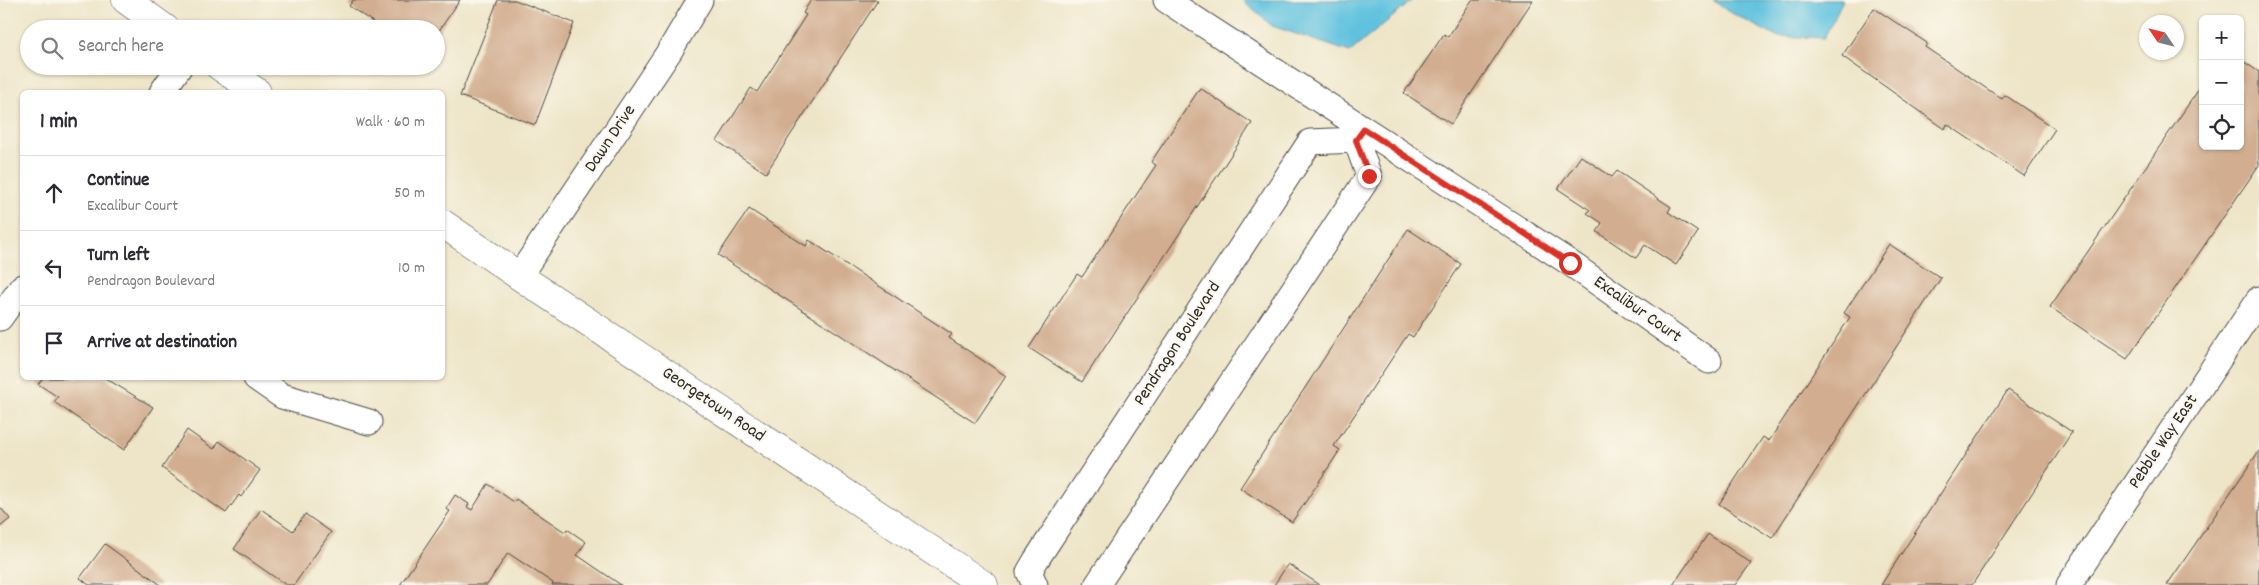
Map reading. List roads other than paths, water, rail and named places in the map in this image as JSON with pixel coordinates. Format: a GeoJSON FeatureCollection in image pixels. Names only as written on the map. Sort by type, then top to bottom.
{"type":"FeatureCollection","features":[{"type":"Feature","properties":{"kind":"main road"},"geometry":{"type":"LineString","coordinates":[[126,0],[154,20]]}},
{"type":"Feature","properties":{"kind":"main road"},"geometry":{"type":"LineString","coordinates":[[232,75],[253,90]]}},
{"type":"Feature","properties":{"kind":"main road","name":"Georgetown Road"},"geometry":{"type":"LineString","coordinates":[[445,225],[984,585]]}},
{"type":"Feature","properties":{"kind":"street","name":"Dawn Drive"},"geometry":{"type":"LineString","coordinates":[[519,276],[669,52],[700,0]]}},
{"type":"Feature","properties":{"kind":"street"},"geometry":{"type":"LineString","coordinates":[[1097,585],[1369,176],[1360,134],[1166,0]]}},
{"type":"Feature","properties":{"kind":"street"},"geometry":{"type":"LineString","coordinates":[[163,90],[174,75]]}},
{"type":"Feature","properties":{"kind":"street","name":"Excalibur Court"},"geometry":{"type":"LineString","coordinates":[[1360,134],[1570,263],[1709,361]]}},
{"type":"Feature","properties":{"kind":"street","name":"Pendragon Boulevard"},"geometry":{"type":"LineString","coordinates":[[1035,585],[1029,572],[1036,560],[1310,142],[1360,134]]}},
{"type":"Feature","properties":{"kind":"street"},"geometry":{"type":"LineString","coordinates":[[0,318],[20,290]]}},
{"type":"Feature","properties":{"kind":"street","name":"Pebble Way East"},"geometry":{"type":"LineString","coordinates":[[2069,585],[2259,299]]}},
{"type":"Feature","properties":{"kind":"street"},"geometry":{"type":"LineString","coordinates":[[259,380],[282,396],[369,422]]}},
{"type":"Feature","properties":{"kind":"water"},"geometry":{"type":"Polygon","coordinates":[[[1243,0],[1413,0],[1350,52],[1272,26],[1243,0]]]}},
{"type":"Feature","properties":{"kind":"water"},"geometry":{"type":"Polygon","coordinates":[[[1713,0],[1843,0],[1824,38],[1775,36],[1726,10],[1713,0]]]}}]}
